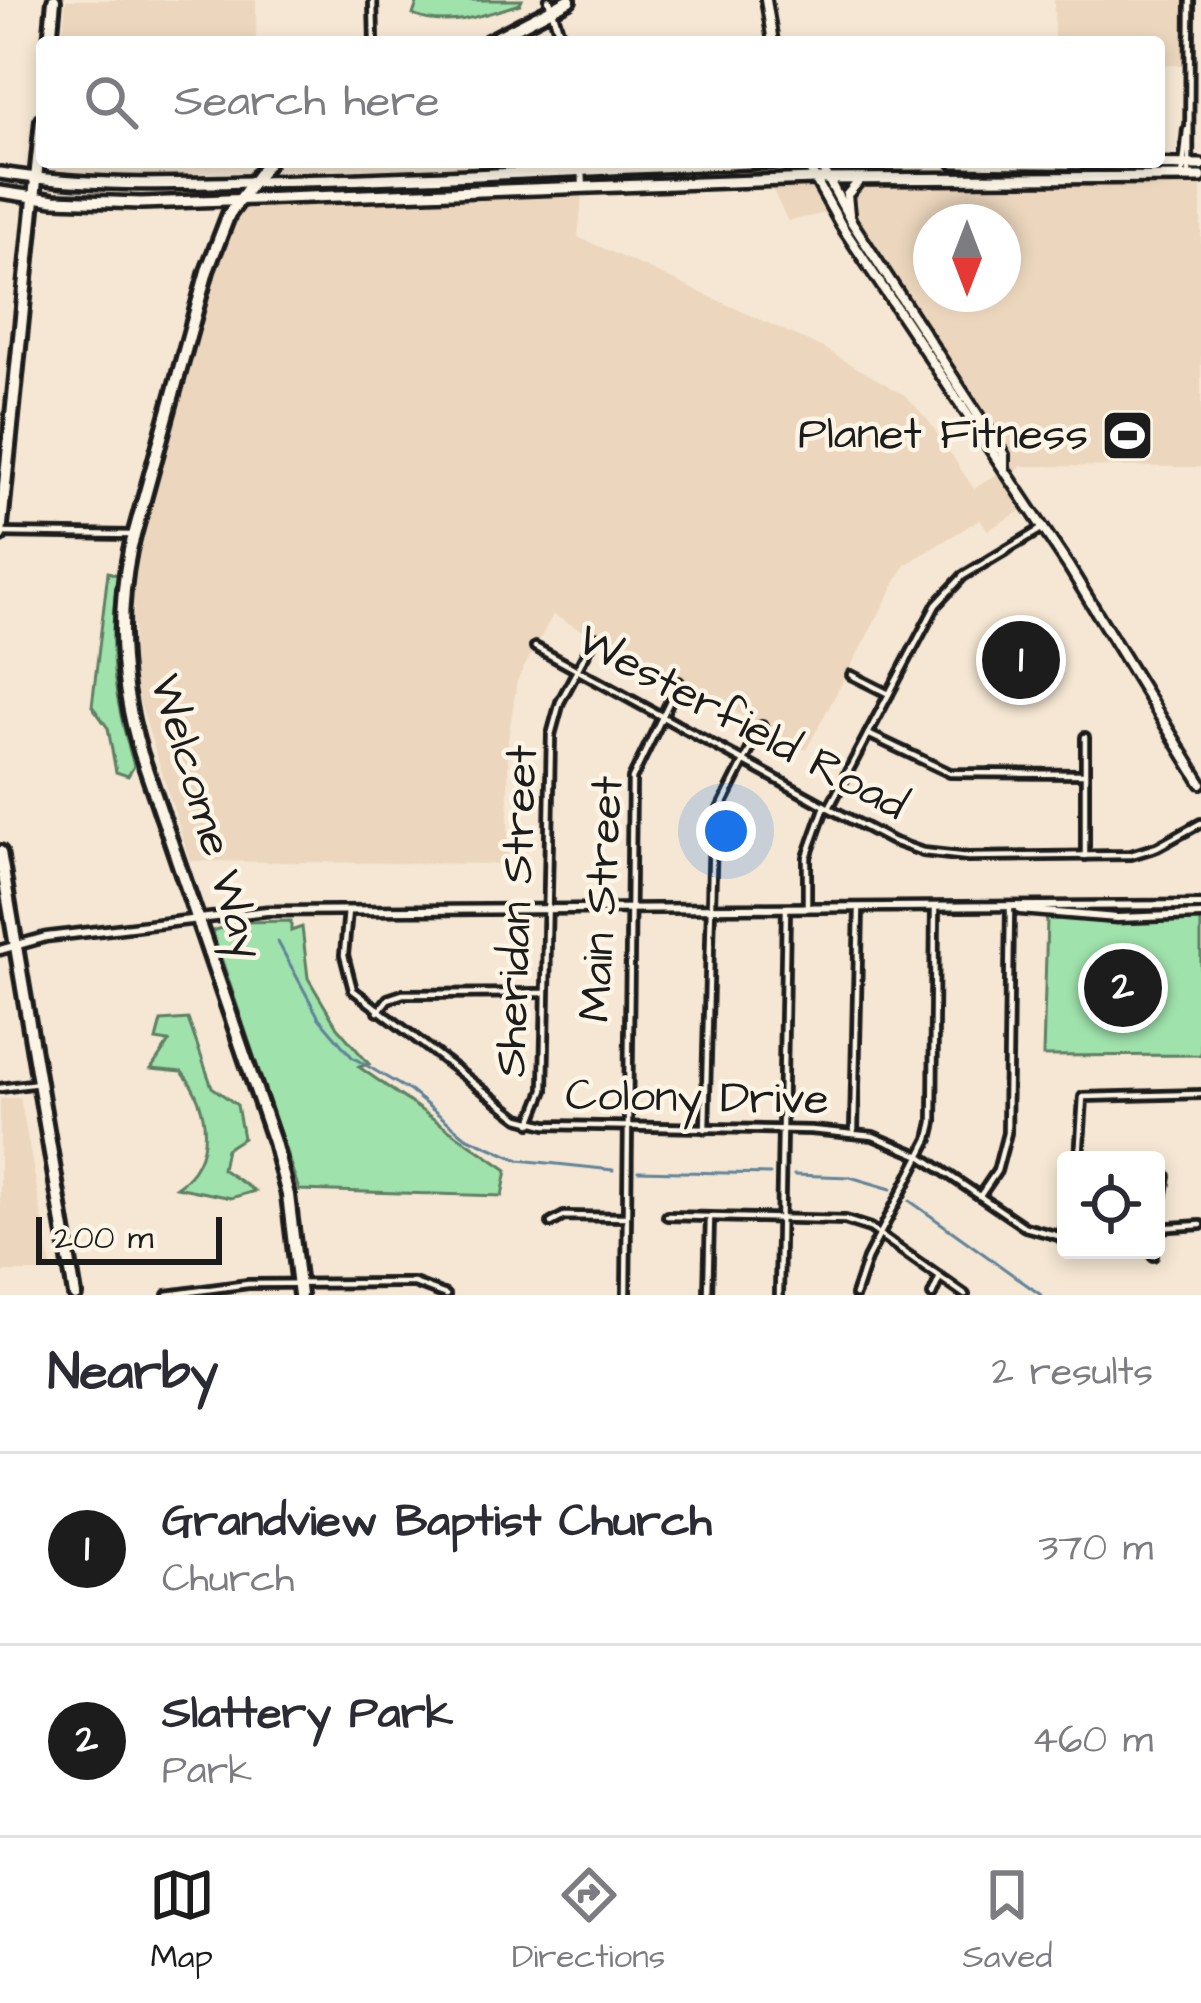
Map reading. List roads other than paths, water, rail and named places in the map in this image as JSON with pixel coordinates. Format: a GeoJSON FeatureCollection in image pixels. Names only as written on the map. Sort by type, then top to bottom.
{"type":"FeatureCollection","features":[{"type":"Feature","properties":{"kind":"highway"},"geometry":{"type":"LineString","coordinates":[[51,36],[54,0]]}},
{"type":"Feature","properties":{"kind":"highway"},"geometry":{"type":"LineString","coordinates":[[498,36],[551,4],[568,0]]}},
{"type":"Feature","properties":{"kind":"highway"},"geometry":{"type":"LineString","coordinates":[[0,534],[37,168]]}},
{"type":"Feature","properties":{"kind":"highway","name":"Welcome Way"},"geometry":{"type":"LineString","coordinates":[[263,168],[237,201],[206,272],[134,535],[121,614],[125,699],[274,1142],[288,1195],[300,1290]]}},
{"type":"Feature","properties":{"kind":"highway"},"geometry":{"type":"LineString","coordinates":[[0,852],[75,1295]]}},
{"type":"Feature","properties":{"kind":"main road"},"geometry":{"type":"LineString","coordinates":[[766,0],[773,36]]}},
{"type":"Feature","properties":{"kind":"main road"},"geometry":{"type":"LineString","coordinates":[[0,172],[135,184],[369,179],[549,168]]}},
{"type":"Feature","properties":{"kind":"main road"},"geometry":{"type":"LineString","coordinates":[[811,168],[1004,454],[1004,467]]}},
{"type":"Feature","properties":{"kind":"main road"},"geometry":{"type":"LineString","coordinates":[[819,168],[820,179],[1201,783]]}},
{"type":"Feature","properties":{"kind":"main road"},"geometry":{"type":"LineString","coordinates":[[1111,168],[1190,171]]}},
{"type":"Feature","properties":{"kind":"main road"},"geometry":{"type":"LineString","coordinates":[[0,192],[98,202],[237,201],[820,179],[1190,171]]}},
{"type":"Feature","properties":{"kind":"main road"},"geometry":{"type":"LineString","coordinates":[[851,221],[848,191],[864,179]]}},
{"type":"Feature","properties":{"kind":"street"},"geometry":{"type":"LineString","coordinates":[[374,0],[374,36]]}},
{"type":"Feature","properties":{"kind":"street"},"geometry":{"type":"LineString","coordinates":[[1190,0],[1190,171]]}},
{"type":"Feature","properties":{"kind":"street"},"geometry":{"type":"LineString","coordinates":[[551,4],[560,36]]}},
{"type":"Feature","properties":{"kind":"street"},"geometry":{"type":"LineString","coordinates":[[582,168],[584,188]]}},
{"type":"Feature","properties":{"kind":"street"},"geometry":{"type":"LineString","coordinates":[[369,179],[369,196]]}},
{"type":"Feature","properties":{"kind":"street"},"geometry":{"type":"LineString","coordinates":[[808,909],[807,856],[827,807],[930,615],[954,584],[1043,528]]}},
{"type":"Feature","properties":{"kind":"street"},"geometry":{"type":"LineString","coordinates":[[0,534],[134,535]]}},
{"type":"Feature","properties":{"kind":"street","name":"Sheridan Street"},"geometry":{"type":"LineString","coordinates":[[531,1123],[544,1090],[551,735],[560,702],[595,638]]}},
{"type":"Feature","properties":{"kind":"street","name":"Westerfield Road"},"geometry":{"type":"LineString","coordinates":[[535,647],[892,841],[947,856],[1131,856],[1157,848],[1201,823]]}},
{"type":"Feature","properties":{"kind":"street"},"geometry":{"type":"LineString","coordinates":[[851,675],[889,694]]}},
{"type":"Feature","properties":{"kind":"street","name":"Main Street"},"geometry":{"type":"LineString","coordinates":[[626,1295],[632,779],[679,682]]}},
{"type":"Feature","properties":{"kind":"street"},"geometry":{"type":"LineString","coordinates":[[705,1129],[715,819],[762,726]]}},
{"type":"Feature","properties":{"kind":"street"},"geometry":{"type":"LineString","coordinates":[[868,734],[950,772],[1085,774]]}},
{"type":"Feature","properties":{"kind":"street"},"geometry":{"type":"LineString","coordinates":[[1084,856],[1085,737]]}},
{"type":"Feature","properties":{"kind":"street"},"geometry":{"type":"LineString","coordinates":[[0,950],[46,937],[267,910],[1201,905]]}},
{"type":"Feature","properties":{"kind":"street"},"geometry":{"type":"LineString","coordinates":[[854,1132],[860,908]]}},
{"type":"Feature","properties":{"kind":"street"},"geometry":{"type":"LineString","coordinates":[[1010,908],[1117,918],[1201,915]]}},
{"type":"Feature","properties":{"kind":"street"},"geometry":{"type":"LineString","coordinates":[[979,1197],[997,1171],[1007,1133],[1010,908]]}},
{"type":"Feature","properties":{"kind":"street"},"geometry":{"type":"LineString","coordinates":[[779,1295],[786,909]]}},
{"type":"Feature","properties":{"kind":"street"},"geometry":{"type":"LineString","coordinates":[[855,1295],[933,1122],[935,909]]}},
{"type":"Feature","properties":{"kind":"street","name":"Colony Drive"},"geometry":{"type":"LineString","coordinates":[[348,910],[346,974],[353,990],[499,1105],[531,1123],[854,1132],[895,1142],[1025,1227],[1057,1236]]}},
{"type":"Feature","properties":{"kind":"street"},"geometry":{"type":"LineString","coordinates":[[378,1012],[388,999],[403,994],[546,993]]}},
{"type":"Feature","properties":{"kind":"street"},"geometry":{"type":"LineString","coordinates":[[0,1088],[39,1083]]}},
{"type":"Feature","properties":{"kind":"street"},"geometry":{"type":"LineString","coordinates":[[1080,1151],[1083,1097],[1201,1094]]}},
{"type":"Feature","properties":{"kind":"street"},"geometry":{"type":"LineString","coordinates":[[1165,1181],[1166,1176]]}},
{"type":"Feature","properties":{"kind":"street"},"geometry":{"type":"LineString","coordinates":[[551,1223],[564,1216],[626,1217]]}},
{"type":"Feature","properties":{"kind":"street"},"geometry":{"type":"LineString","coordinates":[[667,1216],[845,1220],[880,1234],[965,1295]]}},
{"type":"Feature","properties":{"kind":"street"},"geometry":{"type":"LineString","coordinates":[[708,1295],[710,1217]]}},
{"type":"Feature","properties":{"kind":"street"},"geometry":{"type":"LineString","coordinates":[[1165,1227],[1201,1225]]}},
{"type":"Feature","properties":{"kind":"street"},"geometry":{"type":"LineString","coordinates":[[932,1295],[940,1277]]}},
{"type":"Feature","properties":{"kind":"street"},"geometry":{"type":"LineString","coordinates":[[167,1295],[228,1286],[300,1290],[414,1283],[446,1295]]}},
{"type":"Feature","properties":{"kind":"waterway"},"geometry":{"type":"LineString","coordinates":[[278,942],[319,1018],[352,1057],[410,1091],[466,1137],[519,1160],[613,1170]]}},
{"type":"Feature","properties":{"kind":"waterway"},"geometry":{"type":"LineString","coordinates":[[638,1171],[770,1174]]}},
{"type":"Feature","properties":{"kind":"waterway"},"geometry":{"type":"LineString","coordinates":[[794,1175],[850,1177],[891,1189]]}},
{"type":"Feature","properties":{"kind":"waterway"},"geometry":{"type":"LineString","coordinates":[[910,1201],[1041,1295]]}},
{"type":"Feature","properties":{"kind":"place","name":"Planet Fitness"},"geometry":{"type":"Point","coordinates":[1127,435]}},
{"type":"Feature","properties":{"kind":"place","name":"Grandview Baptist Church"},"geometry":{"type":"Point","coordinates":[1021,660]}},
{"type":"Feature","properties":{"kind":"place","name":"Slattery Park"},"geometry":{"type":"Point","coordinates":[1123,988]}}]}
